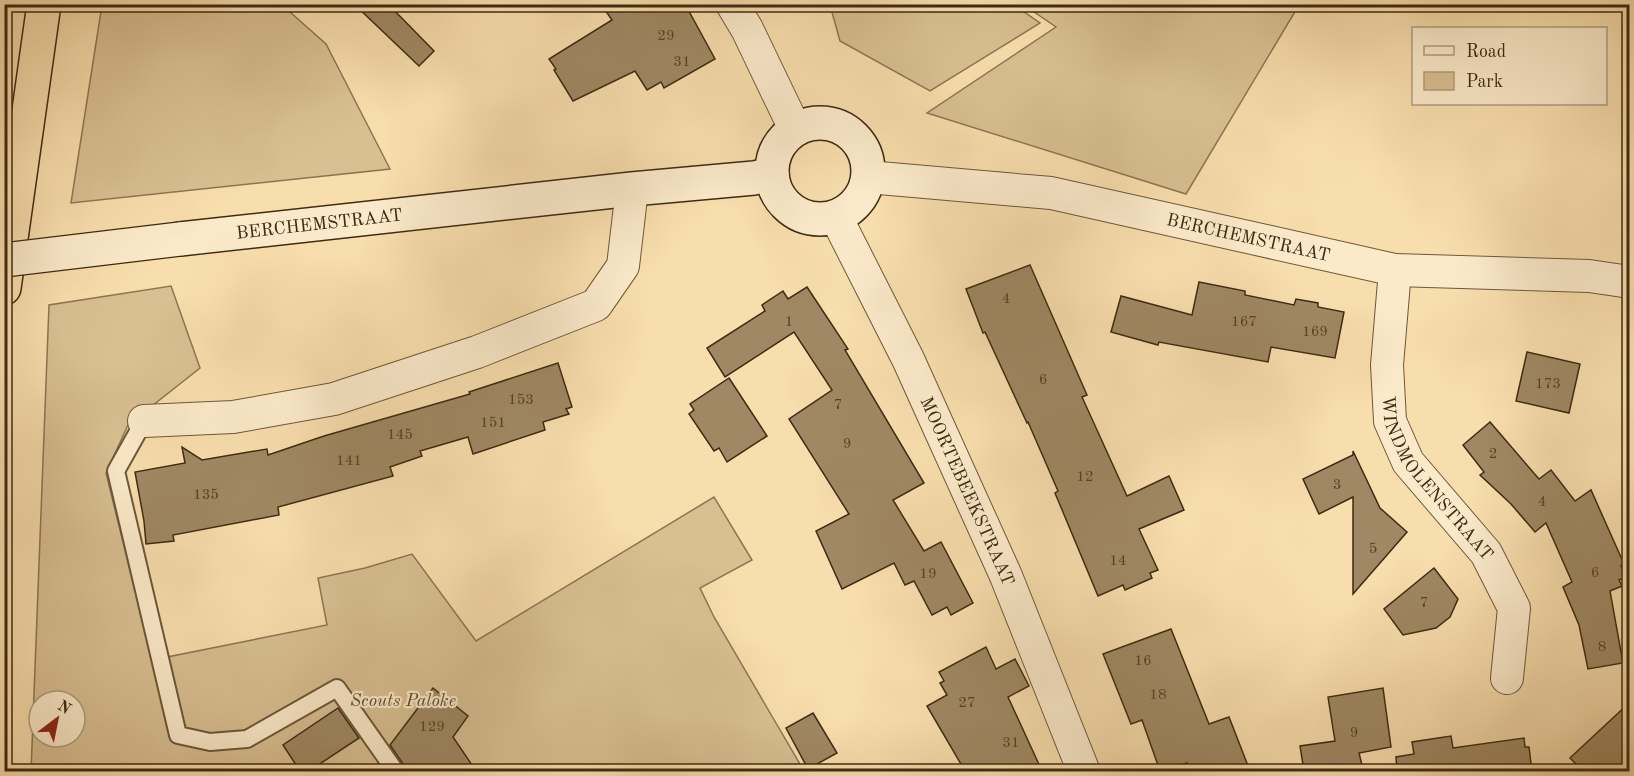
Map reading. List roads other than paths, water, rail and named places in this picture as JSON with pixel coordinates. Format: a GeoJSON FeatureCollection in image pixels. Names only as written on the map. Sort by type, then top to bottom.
{"type":"FeatureCollection","features":[{"type":"Feature","properties":{"kind":"highway"},"geometry":{"type":"LineString","coordinates":[[4,288],[44,4]]}},
{"type":"Feature","properties":{"kind":"street"},"geometry":{"type":"LineString","coordinates":[[732,4],[747,29],[795,129]]}},
{"type":"Feature","properties":{"kind":"street"},"geometry":{"type":"LineString","coordinates":[[813,123],[835,125],[851,133],[862,147],[868,162],[868,177],[861,198],[848,211],[836,217],[821,220],[802,216],[782,201],[772,174],[774,157],[781,142],[795,129],[813,123]]}},
{"type":"Feature","properties":{"kind":"street","name":"BERCHEMSTRAAT"},"geometry":{"type":"LineString","coordinates":[[4,260],[632,189],[754,178],[772,174]]}},
{"type":"Feature","properties":{"kind":"street","name":"BERCHEMSTRAAT"},"geometry":{"type":"LineString","coordinates":[[868,177],[1051,193],[1395,270],[1589,276],[1629,282]]}},
{"type":"Feature","properties":{"kind":"street"},"geometry":{"type":"LineString","coordinates":[[144,421],[233,417],[334,399],[477,352],[596,305],[623,266],[632,189]]}},
{"type":"Feature","properties":{"kind":"street","name":"MOORTEBEEKSTRAAT"},"geometry":{"type":"LineString","coordinates":[[836,217],[908,359],[1006,576],[1084,771]]}},
{"type":"Feature","properties":{"kind":"street","name":"WINDMOLENSTRAAT"},"geometry":{"type":"LineString","coordinates":[[1395,270],[1387,365],[1390,421],[1408,462],[1486,553],[1514,608],[1507,678]]}},
{"type":"Feature","properties":{"kind":"lane"},"geometry":{"type":"LineString","coordinates":[[144,421],[116,471],[178,735],[210,742],[247,739],[337,688],[396,771]]}},
{"type":"Feature","properties":{"kind":"park label","name":"Scouts Paloke"},"geometry":{"type":"Point","coordinates":[403,700]}}]}
